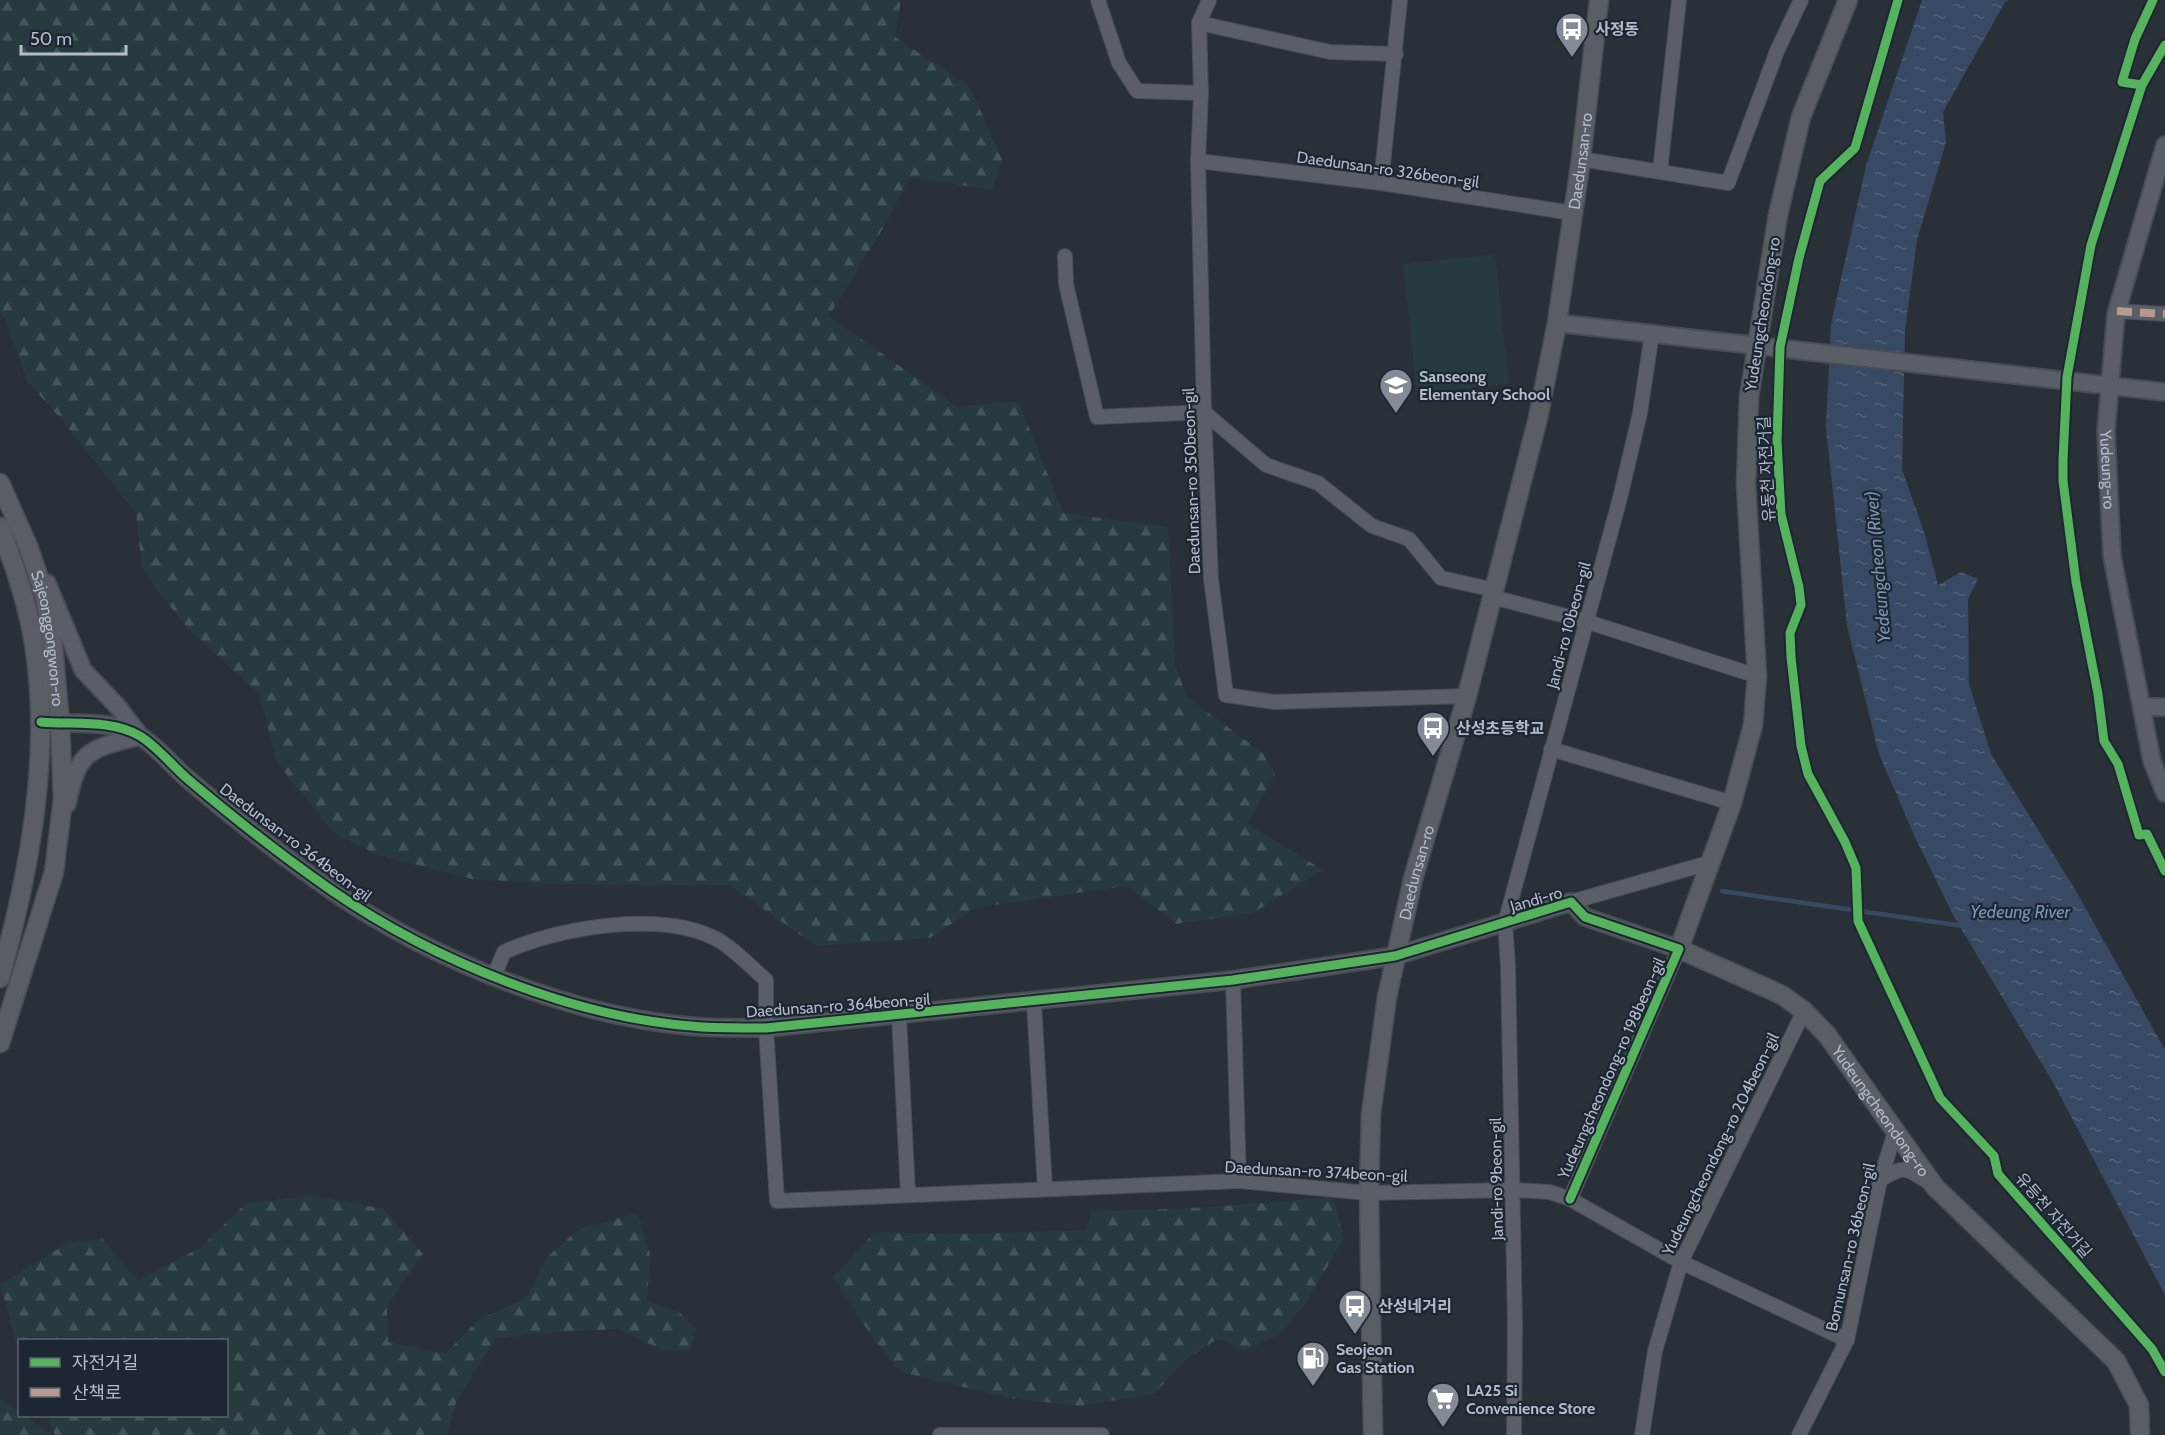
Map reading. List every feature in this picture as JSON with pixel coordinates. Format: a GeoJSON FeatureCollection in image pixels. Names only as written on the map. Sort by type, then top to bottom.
{"type":"FeatureCollection","features":[{"type":"Feature","properties":{"kind":"main road","name":"Daedunsan-ro"},"geometry":{"type":"LineString","coordinates":[[1373,1435],[1368,1193],[1371,1114],[1395,956],[1413,879],[1467,696],[1538,418],[1557,323],[1581,159],[1599,0]]}},
{"type":"Feature","properties":{"kind":"main road","name":"Yudeungcheondong-ro"},"geometry":{"type":"LineString","coordinates":[[1848,0],[1801,117],[1778,215],[1756,344],[1749,398],[1746,485],[1756,676],[1753,726],[1732,803],[1678,949],[1782,995],[1804,1011],[1827,1035],[1896,1129],[1935,1187],[2116,1361],[2139,1405],[2140,1435]]}},
{"type":"Feature","properties":{"kind":"main road","name":"Sajeonggongwon-ro"},"geometry":{"type":"LineString","coordinates":[[0,483],[28,546],[45,596],[53,645],[60,723],[63,799],[54,872],[0,1043]]}},
{"type":"Feature","properties":{"kind":"main road","name":"Sajeonggongwon-ro"},"geometry":{"type":"LineString","coordinates":[[0,527],[19,578],[35,649],[41,722],[28,858],[0,978]]}},
{"type":"Feature","properties":{"kind":"street"},"geometry":{"type":"LineString","coordinates":[[1098,0],[1119,63],[1137,92],[1201,93]]}},
{"type":"Feature","properties":{"kind":"street","name":"Daedunsan-ro 350beon-gil"},"geometry":{"type":"LineString","coordinates":[[1209,0],[1199,23],[1201,93],[1198,161],[1204,412],[1211,579],[1226,695],[1274,702],[1467,696]]}},
{"type":"Feature","properties":{"kind":"street"},"geometry":{"type":"LineString","coordinates":[[1381,183],[1400,0]]}},
{"type":"Feature","properties":{"kind":"street"},"geometry":{"type":"LineString","coordinates":[[1592,0],[1599,0]]}},
{"type":"Feature","properties":{"kind":"street"},"geometry":{"type":"LineString","coordinates":[[1660,171],[1679,0]]}},
{"type":"Feature","properties":{"kind":"street"},"geometry":{"type":"LineString","coordinates":[[1581,159],[1728,183],[1777,51],[1801,0]]}},
{"type":"Feature","properties":{"kind":"street"},"geometry":{"type":"LineString","coordinates":[[1199,23],[1330,52],[1395,54]]}},
{"type":"Feature","properties":{"kind":"street","name":"Yudeung-ro"},"geometry":{"type":"LineString","coordinates":[[2165,145],[2144,211],[2117,311],[2106,431],[2112,556],[2152,761],[2165,793]]}},
{"type":"Feature","properties":{"kind":"street","name":"Daedunsan-ro 326beon-gil"},"geometry":{"type":"LineString","coordinates":[[1198,161],[1381,183],[1572,213]]}},
{"type":"Feature","properties":{"kind":"street"},"geometry":{"type":"LineString","coordinates":[[1065,256],[1066,284],[1097,417],[1204,412],[1266,465],[1318,483],[1372,526],[1409,538],[1441,578],[1756,676]]}},
{"type":"Feature","properties":{"kind":"street"},"geometry":{"type":"LineString","coordinates":[[2117,311],[2165,314]]}},
{"type":"Feature","properties":{"kind":"street"},"geometry":{"type":"LineString","coordinates":[[1557,323],[1776,346],[2165,392]]}},
{"type":"Feature","properties":{"kind":"street","name":"Jandi-ro 10beon-gil"},"geometry":{"type":"LineString","coordinates":[[1505,923],[1637,423],[1652,333]]}},
{"type":"Feature","properties":{"kind":"street"},"geometry":{"type":"LineString","coordinates":[[28,546],[49,587],[83,670],[118,707],[140,736],[94,749],[82,759],[74,772],[59,843]]}},
{"type":"Feature","properties":{"kind":"street"},"geometry":{"type":"LineString","coordinates":[[2143,707],[2165,707]]}},
{"type":"Feature","properties":{"kind":"street","name":"Daedunsan-ro 364beon-gil"},"geometry":{"type":"LineString","coordinates":[[41,722],[114,726],[140,736],[192,783],[331,890],[377,920],[436,953],[494,976],[550,997],[628,1016],[700,1027],[766,1028],[1034,1003],[1233,980],[1395,956]]}},
{"type":"Feature","properties":{"kind":"street"},"geometry":{"type":"LineString","coordinates":[[1551,749],[1732,803]]}},
{"type":"Feature","properties":{"kind":"street"},"geometry":{"type":"LineString","coordinates":[[1571,902],[1712,862]]}},
{"type":"Feature","properties":{"kind":"street","name":"Jandi-ro"},"geometry":{"type":"LineString","coordinates":[[1395,956],[1571,902],[1585,917],[1678,949]]}},
{"type":"Feature","properties":{"kind":"street","name":"Jandi-ro 9beon-gil"},"geometry":{"type":"LineString","coordinates":[[1505,923],[1509,966],[1514,1435]]}},
{"type":"Feature","properties":{"kind":"street"},"geometry":{"type":"LineString","coordinates":[[494,976],[504,952],[531,940],[579,928],[635,924],[692,930],[720,941],[766,980],[766,1028]]}},
{"type":"Feature","properties":{"kind":"street","name":"Yudeungcheondong-ro 198beon-gil"},"geometry":{"type":"LineString","coordinates":[[1570,1199],[1678,949]]}},
{"type":"Feature","properties":{"kind":"street"},"geometry":{"type":"LineString","coordinates":[[1233,980],[1239,1181]]}},
{"type":"Feature","properties":{"kind":"street"},"geometry":{"type":"LineString","coordinates":[[1034,1003],[1045,1189]]}},
{"type":"Feature","properties":{"kind":"street","name":"Yudeungcheondong-ro 204beon-gil"},"geometry":{"type":"LineString","coordinates":[[1642,1435],[1655,1352],[1681,1262],[1804,1011]]}},
{"type":"Feature","properties":{"kind":"street","name":"Daedunsan-ro 364beon-gil"},"geometry":{"type":"LineString","coordinates":[[899,1016],[908,1194]]}},
{"type":"Feature","properties":{"kind":"street","name":"Daedunsan-ro 374beon-gil"},"geometry":{"type":"LineString","coordinates":[[766,1028],[777,1201],[1239,1181],[1368,1193],[1512,1190],[1550,1192],[1570,1199],[1681,1262],[1847,1340]]}},
{"type":"Feature","properties":{"kind":"street","name":"Bomunsan-ro 36beon-gil"},"geometry":{"type":"LineString","coordinates":[[1799,1435],[1847,1340],[1880,1180],[1896,1129]]}},
{"type":"Feature","properties":{"kind":"street"},"geometry":{"type":"LineString","coordinates":[[1880,1180],[1897,1169],[1909,1169],[1935,1187]]}},
{"type":"Feature","properties":{"kind":"street"},"geometry":{"type":"LineString","coordinates":[[940,1435],[1102,1435]]}},
{"type":"Feature","properties":{"kind":"green space"},"geometry":{"type":"Polygon","coordinates":[[[0,0],[901,0],[895,37],[970,87],[1002,159],[992,190],[909,177],[884,227],[829,316],[956,406],[1019,402],[1063,513],[1168,527],[1175,665],[1187,697],[1264,754],[1275,774],[1248,824],[1323,870],[1253,913],[1176,924],[1127,886],[975,908],[930,938],[817,946],[729,885],[546,884],[472,879],[378,855],[335,834],[277,763],[259,694],[186,627],[142,569],[136,513],[61,419],[27,381],[5,318],[0,312],[0,0]]]}},
{"type":"Feature","properties":{"kind":"green space"},"geometry":{"type":"Polygon","coordinates":[[[1495,254],[1509,384],[1417,394],[1403,264],[1495,254]]]}},
{"type":"Feature","properties":{"kind":"green space"},"geometry":{"type":"Polygon","coordinates":[[[311,1195],[384,1209],[423,1254],[387,1306],[388,1342],[445,1354],[478,1320],[527,1298],[546,1258],[579,1229],[638,1213],[650,1255],[647,1301],[679,1312],[696,1329],[691,1351],[663,1350],[618,1329],[541,1333],[495,1339],[456,1402],[447,1435],[55,1435],[47,1417],[228,1417],[228,1339],[18,1339],[18,1350],[0,1284],[68,1243],[102,1238],[138,1281],[201,1247],[245,1204],[311,1195]]]}},
{"type":"Feature","properties":{"kind":"green space"},"geometry":{"type":"Polygon","coordinates":[[[1333,1197],[1344,1238],[1307,1301],[1282,1333],[1244,1351],[1219,1338],[1185,1360],[1154,1394],[1079,1406],[1009,1398],[901,1372],[874,1340],[833,1277],[875,1232],[961,1234],[1086,1230],[1091,1212],[1212,1207],[1333,1197]]]}},
{"type":"Feature","properties":{"kind":"green space"},"geometry":{"type":"Polygon","coordinates":[[[0,1398],[18,1411],[18,1417],[26,1417],[52,1435],[0,1435],[0,1398]]]}},
{"type":"Feature","properties":{"kind":"water","name":"Yedeung River"},"geometry":{"type":"Polygon","coordinates":[[[1922,0],[2009,0],[2005,2],[1943,112],[1946,142],[1917,240],[1905,331],[1902,469],[1925,535],[1938,585],[1961,572],[1978,579],[1968,599],[1969,684],[1991,754],[2076,891],[2165,1050],[2165,1295],[2054,1084],[1953,915],[1914,835],[1879,754],[1847,626],[1826,427],[1831,324],[1866,166],[1922,0]]]}},
{"type":"Feature","properties":{"kind":"waterway"},"geometry":{"type":"LineString","coordinates":[[1722,891],[1963,926]]}},
{"type":"Feature","properties":{"kind":"marked path"},"geometry":{"type":"LineString","coordinates":[[2117,311],[2165,314]]}},
{"type":"Feature","properties":{"kind":"cycle path","name":"유동천 자전거길"},"geometry":{"type":"LineString","coordinates":[[1898,0],[1855,148],[1820,181],[1799,258],[1780,347],[1777,441],[1781,514],[1799,587],[1801,605],[1790,633],[1801,746],[1808,774],[1845,842],[1856,868],[1858,921],[1940,1098],[1994,1156],[1998,1174],[2152,1349],[2165,1372]]}},
{"type":"Feature","properties":{"kind":"cycle path"},"geometry":{"type":"LineString","coordinates":[[2142,85],[2122,82],[2135,39],[2153,0]]}},
{"type":"Feature","properties":{"kind":"cycle path"},"geometry":{"type":"LineString","coordinates":[[2165,45],[2142,85],[2091,245],[2067,377],[2063,460],[2063,481],[2076,582],[2098,694],[2104,741],[2118,764],[2139,835],[2147,834],[2165,871]]}},
{"type":"Feature","properties":{"kind":"cycle path"},"geometry":{"type":"LineString","coordinates":[[41,722],[105,725],[140,736],[207,795],[295,864],[371,916],[415,940],[460,962],[556,999],[654,1022],[702,1027],[766,1028],[1233,980],[1395,956],[1571,902],[1585,917],[1679,949],[1570,1199]]}},
{"type":"Feature","properties":{"kind":"place","name":"사정동"},"geometry":{"type":"Point","coordinates":[1572,58]}},
{"type":"Feature","properties":{"kind":"place","name":"Sanseong Elementary School"},"geometry":{"type":"Point","coordinates":[1396,414]}},
{"type":"Feature","properties":{"kind":"place","name":"산성초등학교"},"geometry":{"type":"Point","coordinates":[1433,757]}},
{"type":"Feature","properties":{"kind":"place","name":"산성네거리"},"geometry":{"type":"Point","coordinates":[1355,1335]}},
{"type":"Feature","properties":{"kind":"place","name":"Seojeon Gas Station"},"geometry":{"type":"Point","coordinates":[1313,1387]}},
{"type":"Feature","properties":{"kind":"place","name":"LA25 Si Convenience Store"},"geometry":{"type":"Point","coordinates":[1443,1428]}},
{"type":"Feature","properties":{"kind":"water label","name":"Yedeungcheon (River)"},"geometry":{"type":"Point","coordinates":[1878,567]}}]}
